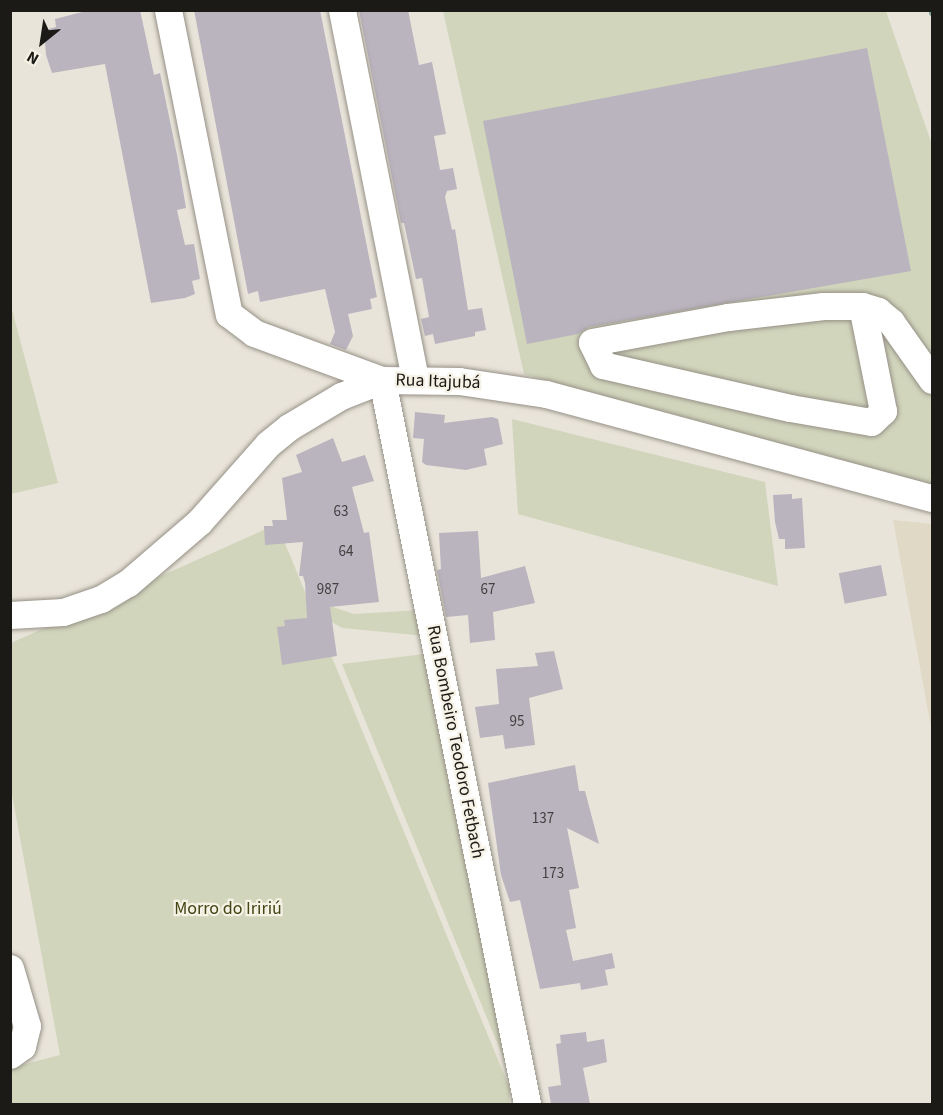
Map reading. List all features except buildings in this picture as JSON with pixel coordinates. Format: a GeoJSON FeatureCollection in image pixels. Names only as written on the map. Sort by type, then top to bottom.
{"type":"FeatureCollection","features":[{"type":"Feature","properties":{"kind":"street"},"geometry":{"type":"LineString","coordinates":[[168,10],[229,314],[254,333],[382,380]]}},
{"type":"Feature","properties":{"kind":"street"},"geometry":{"type":"LineString","coordinates":[[342,10],[415,378]]}},
{"type":"Feature","properties":{"kind":"street"},"geometry":{"type":"LineString","coordinates":[[862,306],[883,411],[871,422],[790,408],[603,365],[592,342],[729,317],[824,306],[862,306],[878,311],[891,322],[933,380]]}},
{"type":"Feature","properties":{"kind":"street","name":"Rua Itajubá"},"geometry":{"type":"LineString","coordinates":[[10,615],[63,612],[101,599],[128,583],[199,522],[268,444],[289,427],[341,396],[382,380],[415,378],[506,386],[583,402],[933,498]]}},
{"type":"Feature","properties":{"kind":"street","name":"Rua Bombeiro Teodoro Fetbach"},"geometry":{"type":"LineString","coordinates":[[382,380],[527,1104]]}},
{"type":"Feature","properties":{"kind":"street"},"geometry":{"type":"LineString","coordinates":[[10,968],[27,1026],[22,1046],[10,1055]]}},
{"type":"Feature","properties":{"kind":"shaded area"},"geometry":{"type":"Polygon","coordinates":[[[893,520],[932,524],[932,733],[893,520]]]}},
{"type":"Feature","properties":{"kind":"green space"},"geometry":{"type":"Polygon","coordinates":[[[443,11],[886,11],[932,145],[932,490],[524,374],[443,11]]]}},
{"type":"Feature","properties":{"kind":"green space"},"geometry":{"type":"Polygon","coordinates":[[[10,302],[58,483],[11,494],[10,494],[10,302]]]}},
{"type":"Feature","properties":{"kind":"green space"},"geometry":{"type":"Polygon","coordinates":[[[512,419],[765,482],[778,586],[518,514],[512,419]]]}},
{"type":"Feature","properties":{"kind":"green space","name":"Morro do Iririú"},"geometry":{"type":"Polygon","coordinates":[[[277,524],[510,1089],[509,1104],[11,1104],[10,1068],[60,1055],[11,789],[11,643],[277,524]]]}},
{"type":"Feature","properties":{"kind":"green space"},"geometry":{"type":"Polygon","coordinates":[[[312,600],[354,614],[420,610],[426,636],[342,628],[317,613],[312,600]]]}},
{"type":"Feature","properties":{"kind":"green space"},"geometry":{"type":"Polygon","coordinates":[[[432,653],[507,1067],[342,664],[432,653]]]}}]}
